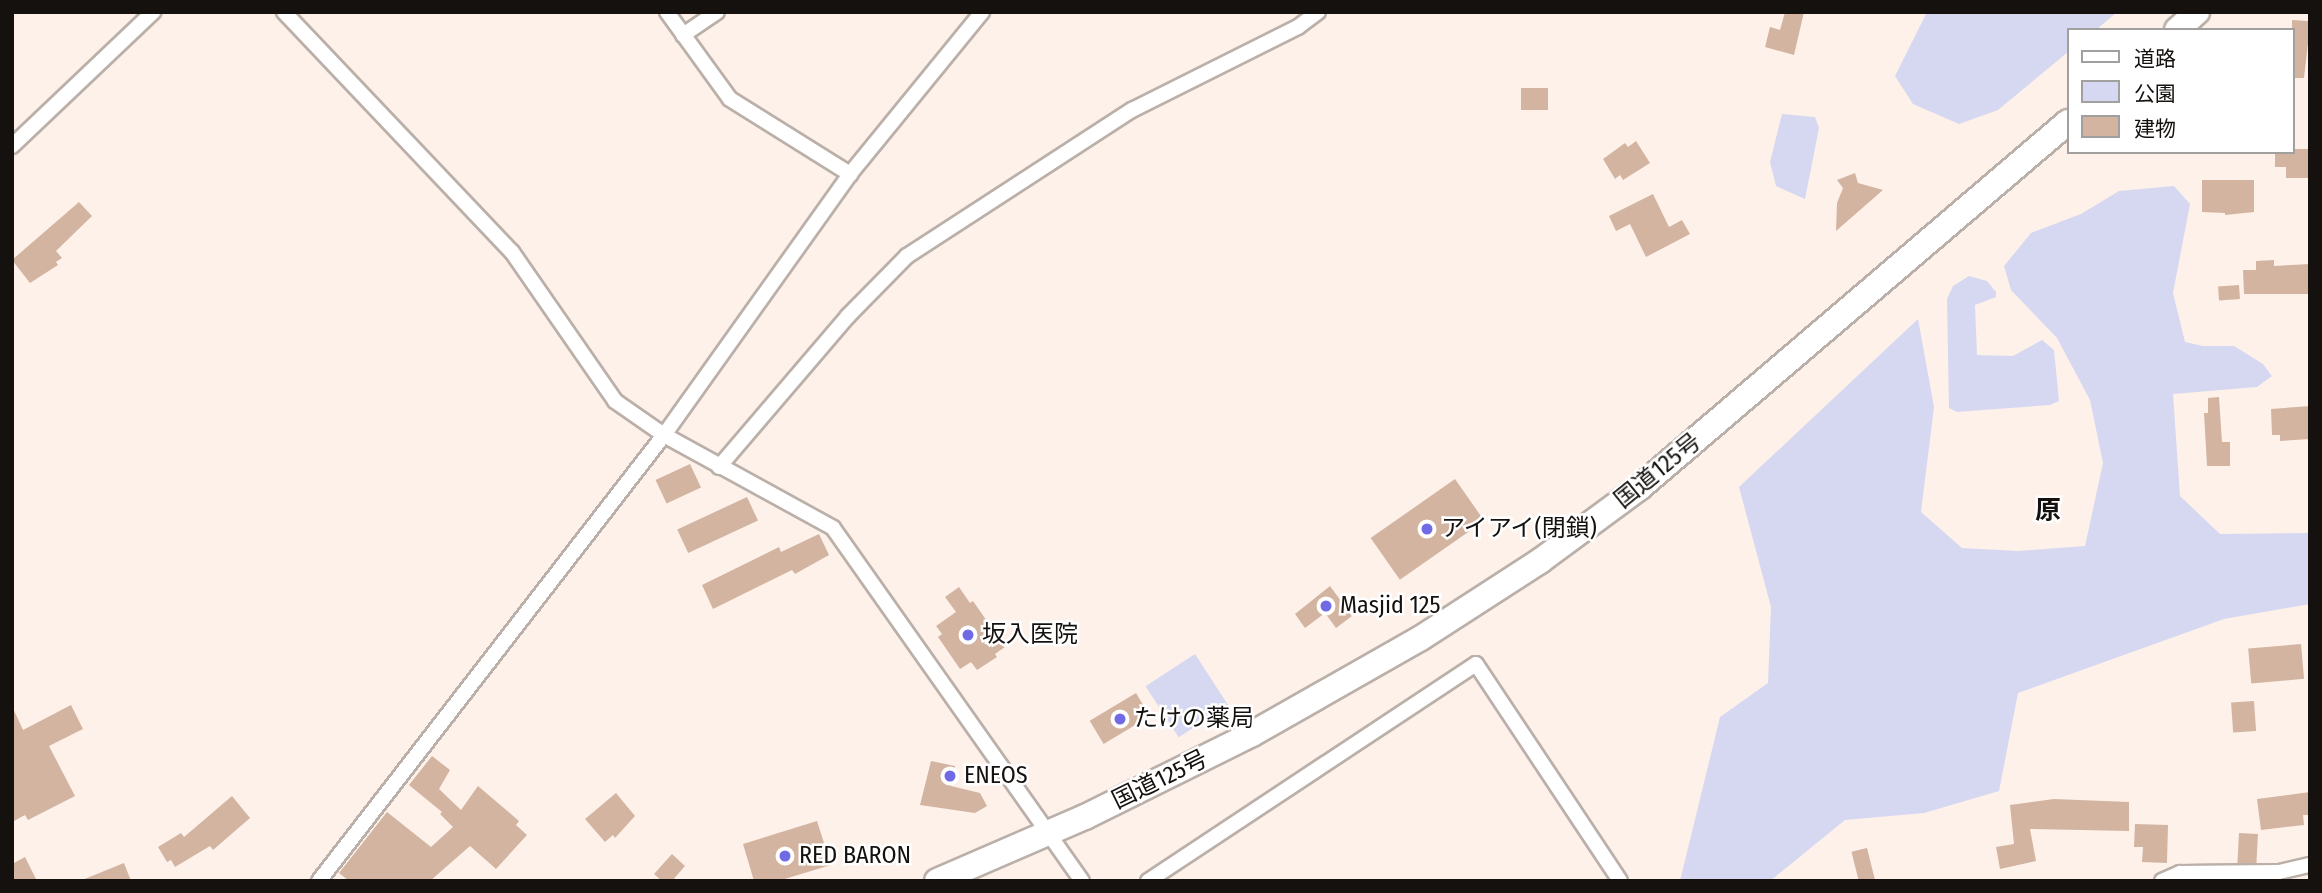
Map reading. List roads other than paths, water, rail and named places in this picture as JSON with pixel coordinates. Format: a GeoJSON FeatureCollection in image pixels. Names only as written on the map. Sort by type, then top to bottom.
{"type":"FeatureCollection","features":[{"type":"Feature","properties":{"kind":"highway"},"geometry":{"type":"LineString","coordinates":[[2179,28],[2197,12]]}},
{"type":"Feature","properties":{"kind":"highway","name":"国道125号"},"geometry":{"type":"LineString","coordinates":[[937,881],[1046,834],[1189,767],[1307,704],[1421,638],[1539,561],[1639,488],[2066,124]]}},
{"type":"Feature","properties":{"kind":"street"},"geometry":{"type":"LineString","coordinates":[[12,146],[153,12]]}},
{"type":"Feature","properties":{"kind":"street"},"geometry":{"type":"LineString","coordinates":[[284,12],[512,252],[607,391],[664,435],[833,528],[1046,834],[1082,881]]}},
{"type":"Feature","properties":{"kind":"street"},"geometry":{"type":"LineString","coordinates":[[667,12],[730,99],[850,174]]}},
{"type":"Feature","properties":{"kind":"street"},"geometry":{"type":"LineString","coordinates":[[683,35],[717,12]]}},
{"type":"Feature","properties":{"kind":"street"},"geometry":{"type":"LineString","coordinates":[[319,881],[664,435],[850,174],[982,12]]}},
{"type":"Feature","properties":{"kind":"street"},"geometry":{"type":"LineString","coordinates":[[719,467],[848,317],[907,256],[1132,110],[1298,27],[1318,12]]}},
{"type":"Feature","properties":{"kind":"street"},"geometry":{"type":"LineString","coordinates":[[1148,881],[1476,664],[1620,881]]}},
{"type":"Feature","properties":{"kind":"street"},"geometry":{"type":"LineString","coordinates":[[2162,881],[2180,873],[2279,872],[2310,865]]}},
{"type":"Feature","properties":{"kind":"place","name":"アイアイ(閉鎖)"},"geometry":{"type":"Point","coordinates":[1427,529]}},
{"type":"Feature","properties":{"kind":"place","name":"Masjid 125"},"geometry":{"type":"Point","coordinates":[1326,606]}},
{"type":"Feature","properties":{"kind":"place","name":"坂入医院"},"geometry":{"type":"Point","coordinates":[968,635]}},
{"type":"Feature","properties":{"kind":"place","name":"たけの薬局"},"geometry":{"type":"Point","coordinates":[1120,719]}},
{"type":"Feature","properties":{"kind":"place","name":"ENEOS"},"geometry":{"type":"Point","coordinates":[950,776]}},
{"type":"Feature","properties":{"kind":"place","name":"RED BARON"},"geometry":{"type":"Point","coordinates":[785,856]}},
{"type":"Feature","properties":{"kind":"district","name":"原"},"geometry":{"type":"Point","coordinates":[2048,511]}}]}
